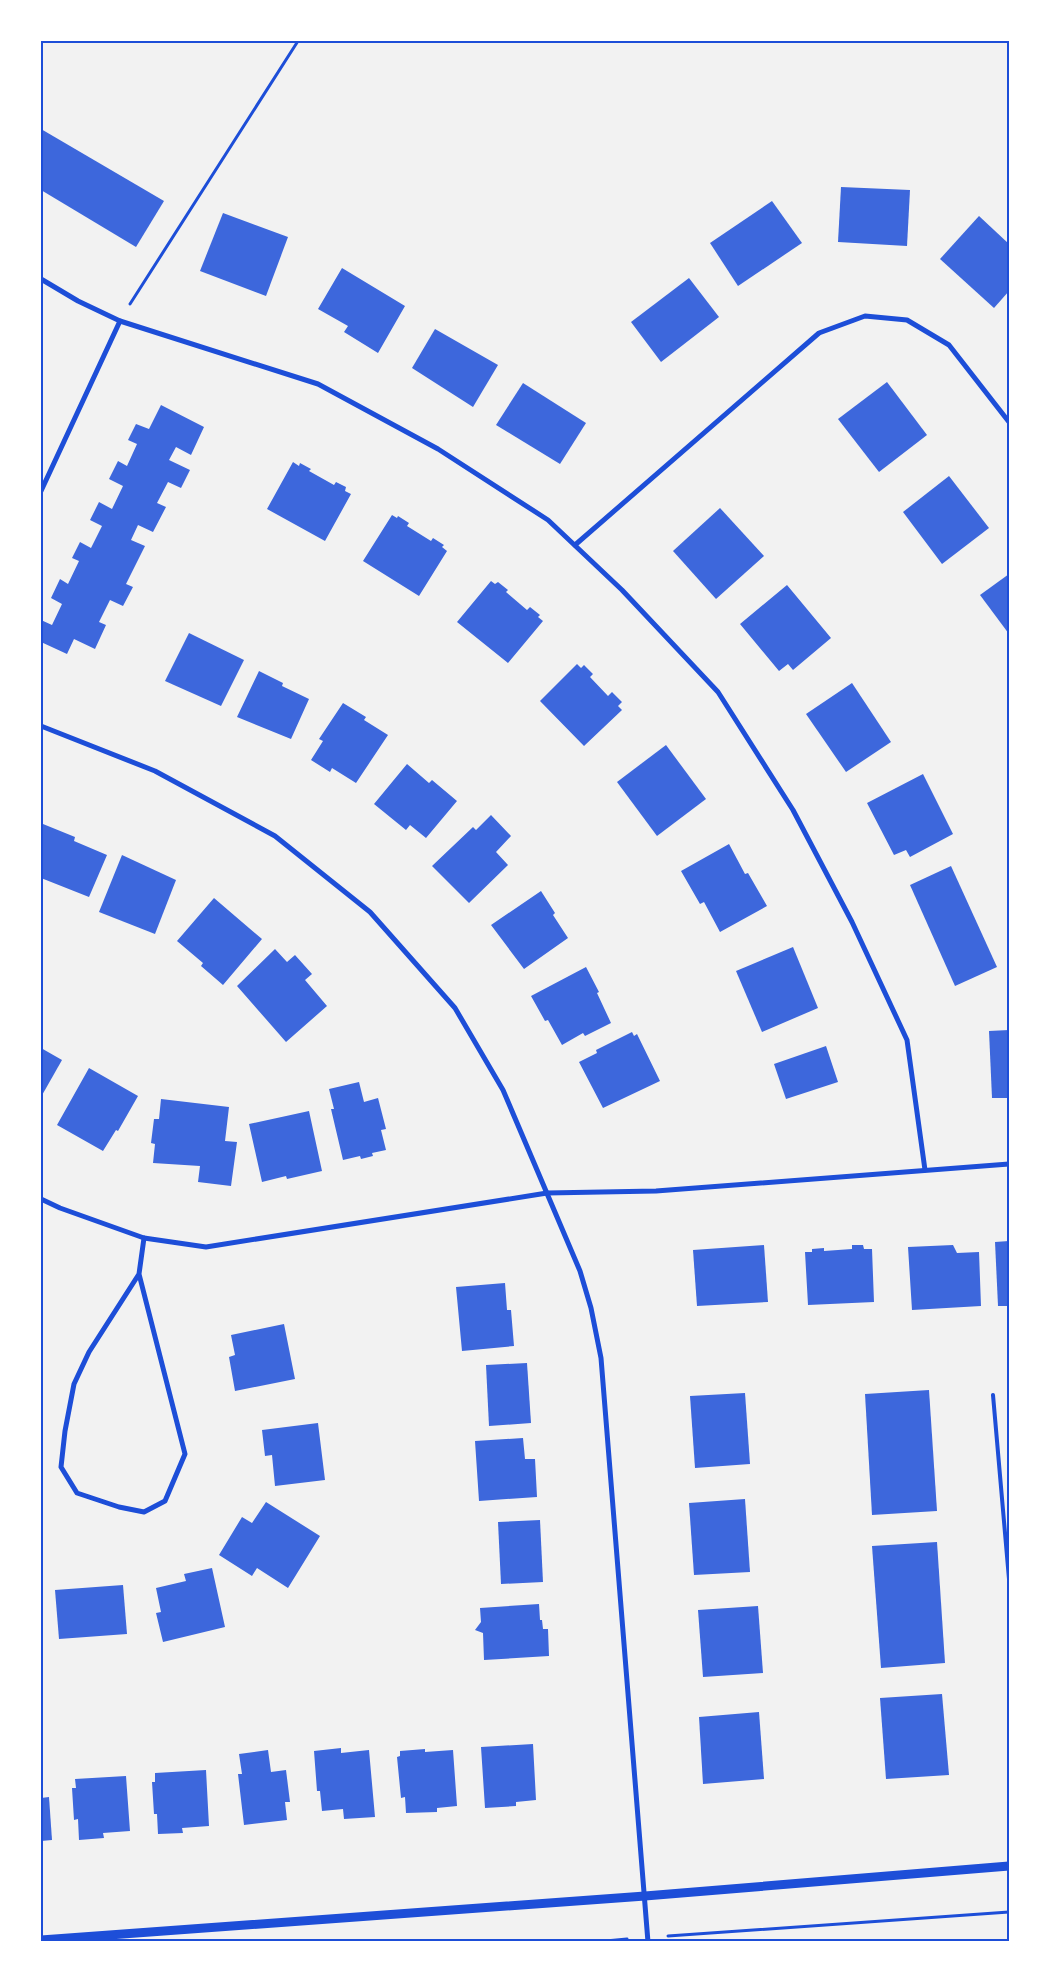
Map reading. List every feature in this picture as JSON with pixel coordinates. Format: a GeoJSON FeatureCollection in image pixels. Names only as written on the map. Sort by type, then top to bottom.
{"type":"FeatureCollection","features":[{"type":"Feature","properties":{"kind":"street"},"geometry":{"type":"LineString","coordinates":[[41,278],[78,301],[120,321],[318,384],[438,449],[548,520],[622,590],[718,692],[793,810],[852,922],[907,1040],[924,1170]]}},
{"type":"Feature","properties":{"kind":"street"},"geometry":{"type":"LineString","coordinates":[[575,545],[819,332],[866,316],[907,320],[949,345],[1009,422]]}},
{"type":"Feature","properties":{"kind":"street"},"geometry":{"type":"LineString","coordinates":[[41,491],[120,321]]}},
{"type":"Feature","properties":{"kind":"street"},"geometry":{"type":"LineString","coordinates":[[41,726],[155,771],[276,836],[370,912],[455,1008],[503,1090],[580,1271],[591,1308],[601,1358],[648,1940]]}},
{"type":"Feature","properties":{"kind":"street"},"geometry":{"type":"LineString","coordinates":[[41,1199],[60,1208],[144,1238],[206,1247],[547,1193],[656,1191],[1009,1164]]}},
{"type":"Feature","properties":{"kind":"street"},"geometry":{"type":"LineString","coordinates":[[139,1274],[89,1352],[74,1384],[65,1431],[61,1467],[77,1493],[119,1507],[144,1512],[165,1501],[185,1454],[139,1274],[144,1238]]}},
{"type":"Feature","properties":{"kind":"street"},"geometry":{"type":"LineString","coordinates":[[41,1940],[645,1896],[1009,1866]]}},
{"type":"Feature","properties":{"kind":"lane"},"geometry":{"type":"LineString","coordinates":[[993,1395],[1009,1579]]}},
{"type":"Feature","properties":{"kind":"path"},"geometry":{"type":"LineString","coordinates":[[120,321],[298,41]]}},
{"type":"Feature","properties":{"kind":"path"},"geometry":{"type":"LineString","coordinates":[[595,1942],[648,1940],[1009,1912]]}},
{"type":"Feature","properties":{"kind":"building"},"geometry":{"type":"Polygon","coordinates":[[[41,129],[164,201],[136,247],[41,190],[41,129]]]}},
{"type":"Feature","properties":{"kind":"building"},"geometry":{"type":"Polygon","coordinates":[[[841,187],[910,190],[907,246],[838,242],[841,187]]]}},
{"type":"Feature","properties":{"kind":"building"},"geometry":{"type":"Polygon","coordinates":[[[772,201],[802,243],[738,286],[710,243],[772,201]]]}},
{"type":"Feature","properties":{"kind":"building"},"geometry":{"type":"Polygon","coordinates":[[[223,213],[288,237],[266,296],[200,271],[223,213]]]}},
{"type":"Feature","properties":{"kind":"building"},"geometry":{"type":"Polygon","coordinates":[[[979,216],[1009,244],[1009,291],[994,308],[940,259],[979,216]]]}},
{"type":"Feature","properties":{"kind":"building"},"geometry":{"type":"Polygon","coordinates":[[[342,268],[405,306],[378,353],[344,332],[348,326],[318,309],[342,268]]]}},
{"type":"Feature","properties":{"kind":"building"},"geometry":{"type":"Polygon","coordinates":[[[689,278],[719,317],[661,362],[631,322],[689,278]]]}},
{"type":"Feature","properties":{"kind":"building"},"geometry":{"type":"Polygon","coordinates":[[[435,329],[498,365],[473,407],[412,368],[435,329]]]}},
{"type":"Feature","properties":{"kind":"building"},"geometry":{"type":"Polygon","coordinates":[[[887,382],[927,435],[879,472],[838,419],[887,382]]]}},
{"type":"Feature","properties":{"kind":"building"},"geometry":{"type":"Polygon","coordinates":[[[523,383],[586,423],[560,464],[496,425],[523,383]]]}},
{"type":"Feature","properties":{"kind":"building"},"geometry":{"type":"Polygon","coordinates":[[[161,405],[204,427],[191,455],[176,447],[169,460],[190,470],[181,488],[168,482],[157,503],[166,507],[153,532],[138,525],[131,540],[145,546],[126,584],[133,587],[123,606],[110,600],[99,622],[106,625],[95,649],[74,639],[67,654],[41,642],[41,620],[52,625],[62,604],[51,598],[60,579],[68,584],[79,561],[72,558],[80,542],[91,548],[102,526],[90,520],[99,502],[112,509],[123,486],[109,479],[118,461],[127,466],[137,444],[128,440],[136,424],[149,429],[161,405]]]}},
{"type":"Feature","properties":{"kind":"building"},"geometry":{"type":"Polygon","coordinates":[[[293,462],[299,466],[300,463],[311,469],[309,471],[334,485],[336,482],[346,487],[345,491],[351,494],[325,541],[267,509],[293,462]]]}},
{"type":"Feature","properties":{"kind":"building"},"geometry":{"type":"Polygon","coordinates":[[[949,476],[989,528],[942,564],[903,512],[949,476]]]}},
{"type":"Feature","properties":{"kind":"building"},"geometry":{"type":"Polygon","coordinates":[[[720,508],[764,556],[716,599],[673,551],[720,508]]]}},
{"type":"Feature","properties":{"kind":"building"},"geometry":{"type":"Polygon","coordinates":[[[392,515],[397,518],[398,516],[409,523],[407,526],[431,541],[433,538],[444,545],[442,547],[447,551],[419,596],[363,561],[392,515]]]}},
{"type":"Feature","properties":{"kind":"building"},"geometry":{"type":"Polygon","coordinates":[[[1009,574],[1009,634],[980,595],[1009,574]]]}},
{"type":"Feature","properties":{"kind":"building"},"geometry":{"type":"Polygon","coordinates":[[[491,581],[495,584],[498,582],[508,590],[506,592],[527,610],[530,607],[540,615],[538,617],[543,621],[508,663],[457,622],[491,581]]]}},
{"type":"Feature","properties":{"kind":"building"},"geometry":{"type":"Polygon","coordinates":[[[787,585],[831,638],[793,670],[788,664],[779,671],[740,624],[787,585]]]}},
{"type":"Feature","properties":{"kind":"building"},"geometry":{"type":"Polygon","coordinates":[[[189,633],[244,660],[221,706],[165,681],[189,633]]]}},
{"type":"Feature","properties":{"kind":"building"},"geometry":{"type":"Polygon","coordinates":[[[577,664],[581,668],[584,665],[593,674],[590,677],[608,696],[612,692],[622,702],[618,706],[622,710],[584,746],[540,701],[577,664]]]}},
{"type":"Feature","properties":{"kind":"building"},"geometry":{"type":"Polygon","coordinates":[[[259,671],[283,683],[282,686],[309,699],[291,739],[237,717],[259,671]]]}},
{"type":"Feature","properties":{"kind":"building"},"geometry":{"type":"Polygon","coordinates":[[[852,683],[891,742],[846,772],[806,714],[852,683]]]}},
{"type":"Feature","properties":{"kind":"building"},"geometry":{"type":"Polygon","coordinates":[[[343,703],[366,717],[364,720],[388,735],[356,783],[332,768],[330,772],[311,760],[323,741],[319,739],[343,703]]]}},
{"type":"Feature","properties":{"kind":"building"},"geometry":{"type":"Polygon","coordinates":[[[666,745],[706,799],[657,836],[617,782],[666,745]]]}},
{"type":"Feature","properties":{"kind":"building"},"geometry":{"type":"Polygon","coordinates":[[[407,764],[429,783],[432,780],[457,801],[426,838],[410,825],[406,830],[374,804],[407,764]]]}},
{"type":"Feature","properties":{"kind":"building"},"geometry":{"type":"Polygon","coordinates":[[[923,774],[953,834],[910,857],[906,850],[894,855],[867,803],[923,774]]]}},
{"type":"Feature","properties":{"kind":"building"},"geometry":{"type":"Polygon","coordinates":[[[491,815],[511,836],[496,852],[508,865],[469,903],[432,866],[473,827],[476,830],[491,815]]]}},
{"type":"Feature","properties":{"kind":"building"},"geometry":{"type":"Polygon","coordinates":[[[43,824],[75,837],[74,841],[107,855],[89,897],[41,878],[41,828],[43,824]]]}},
{"type":"Feature","properties":{"kind":"building"},"geometry":{"type":"Polygon","coordinates":[[[729,844],[745,874],[748,873],[767,906],[720,932],[704,902],[700,904],[681,871],[729,844]]]}},
{"type":"Feature","properties":{"kind":"building"},"geometry":{"type":"Polygon","coordinates":[[[122,855],[176,880],[155,934],[99,912],[122,855]]]}},
{"type":"Feature","properties":{"kind":"building"},"geometry":{"type":"Polygon","coordinates":[[[951,866],[997,967],[955,986],[910,885],[951,866]]]}},
{"type":"Feature","properties":{"kind":"building"},"geometry":{"type":"Polygon","coordinates":[[[541,891],[555,913],[553,915],[568,938],[524,969],[491,925],[541,891]]]}},
{"type":"Feature","properties":{"kind":"building"},"geometry":{"type":"Polygon","coordinates":[[[214,898],[262,939],[223,985],[201,966],[203,963],[177,941],[214,898]]]}},
{"type":"Feature","properties":{"kind":"building"},"geometry":{"type":"Polygon","coordinates":[[[793,947],[818,1008],[762,1032],[736,971],[793,947]]]}},
{"type":"Feature","properties":{"kind":"building"},"geometry":{"type":"Polygon","coordinates":[[[275,949],[287,962],[295,955],[312,974],[305,980],[327,1006],[286,1042],[237,986],[275,949]]]}},
{"type":"Feature","properties":{"kind":"building"},"geometry":{"type":"Polygon","coordinates":[[[586,967],[599,992],[597,993],[611,1023],[585,1036],[583,1033],[562,1045],[548,1020],[545,1021],[531,996],[586,967]]]}},
{"type":"Feature","properties":{"kind":"building"},"geometry":{"type":"Polygon","coordinates":[[[1009,1030],[1009,1098],[992,1098],[989,1031],[1009,1030]]]}},
{"type":"Feature","properties":{"kind":"building"},"geometry":{"type":"Polygon","coordinates":[[[632,1032],[634,1036],[637,1034],[660,1081],[603,1108],[579,1062],[597,1053],[596,1050],[632,1032]]]}},
{"type":"Feature","properties":{"kind":"building"},"geometry":{"type":"Polygon","coordinates":[[[826,1046],[838,1082],[786,1099],[774,1064],[826,1046]]]}},
{"type":"Feature","properties":{"kind":"building"},"geometry":{"type":"Polygon","coordinates":[[[41,1048],[62,1060],[41,1097],[41,1048]]]}},
{"type":"Feature","properties":{"kind":"building"},"geometry":{"type":"Polygon","coordinates":[[[89,1068],[138,1096],[118,1131],[116,1130],[103,1151],[57,1125],[89,1068]]]}},
{"type":"Feature","properties":{"kind":"building"},"geometry":{"type":"Polygon","coordinates":[[[359,1082],[364,1102],[378,1098],[386,1129],[381,1130],[386,1150],[372,1153],[373,1156],[361,1159],[360,1156],[343,1160],[331,1109],[334,1109],[329,1089],[359,1082]]]}},
{"type":"Feature","properties":{"kind":"building"},"geometry":{"type":"Polygon","coordinates":[[[161,1099],[229,1107],[225,1141],[237,1142],[231,1186],[198,1182],[200,1166],[153,1163],[155,1144],[151,1143],[154,1119],[159,1119],[161,1099]]]}},
{"type":"Feature","properties":{"kind":"building"},"geometry":{"type":"Polygon","coordinates":[[[309,1111],[322,1171],[287,1179],[286,1176],[262,1182],[249,1124],[309,1111]]]}},
{"type":"Feature","properties":{"kind":"building"},"geometry":{"type":"Polygon","coordinates":[[[1009,1241],[1009,1306],[998,1306],[995,1242],[1009,1241]]]}},
{"type":"Feature","properties":{"kind":"building"},"geometry":{"type":"Polygon","coordinates":[[[764,1245],[768,1302],[697,1306],[693,1250],[764,1245]]]}},
{"type":"Feature","properties":{"kind":"building"},"geometry":{"type":"Polygon","coordinates":[[[852,1245],[863,1245],[864,1249],[872,1249],[874,1302],[808,1305],[805,1252],[824,1248],[824,1251],[852,1249],[852,1245]]]}},
{"type":"Feature","properties":{"kind":"building"},"geometry":{"type":"Polygon","coordinates":[[[953,1245],[957,1253],[979,1252],[981,1306],[912,1310],[908,1247],[953,1245]]]}},
{"type":"Feature","properties":{"kind":"building"},"geometry":{"type":"Polygon","coordinates":[[[505,1283],[507,1310],[511,1310],[514,1346],[462,1351],[456,1287],[505,1283]]]}},
{"type":"Feature","properties":{"kind":"building"},"geometry":{"type":"Polygon","coordinates":[[[284,1324],[295,1379],[235,1391],[229,1357],[235,1355],[231,1335],[284,1324]]]}},
{"type":"Feature","properties":{"kind":"building"},"geometry":{"type":"Polygon","coordinates":[[[527,1363],[531,1423],[489,1426],[486,1365],[527,1363]]]}},
{"type":"Feature","properties":{"kind":"building"},"geometry":{"type":"Polygon","coordinates":[[[929,1390],[937,1511],[872,1515],[865,1394],[929,1390]]]}},
{"type":"Feature","properties":{"kind":"building"},"geometry":{"type":"Polygon","coordinates":[[[745,1393],[750,1464],[695,1468],[690,1396],[745,1393]]]}},
{"type":"Feature","properties":{"kind":"building"},"geometry":{"type":"Polygon","coordinates":[[[318,1423],[325,1480],[275,1486],[272,1455],[265,1456],[262,1430],[318,1423]]]}},
{"type":"Feature","properties":{"kind":"building"},"geometry":{"type":"Polygon","coordinates":[[[523,1438],[525,1459],[535,1459],[537,1497],[479,1501],[475,1441],[523,1438]]]}},
{"type":"Feature","properties":{"kind":"building"},"geometry":{"type":"Polygon","coordinates":[[[745,1499],[750,1572],[694,1575],[689,1503],[745,1499]]]}},
{"type":"Feature","properties":{"kind":"building"},"geometry":{"type":"Polygon","coordinates":[[[266,1502],[320,1536],[288,1588],[257,1568],[252,1576],[219,1555],[242,1517],[252,1523],[266,1502]]]}},
{"type":"Feature","properties":{"kind":"building"},"geometry":{"type":"Polygon","coordinates":[[[540,1520],[543,1582],[501,1584],[498,1522],[540,1520]]]}},
{"type":"Feature","properties":{"kind":"building"},"geometry":{"type":"Polygon","coordinates":[[[937,1542],[945,1663],[881,1668],[872,1546],[937,1542]]]}},
{"type":"Feature","properties":{"kind":"building"},"geometry":{"type":"Polygon","coordinates":[[[212,1568],[225,1627],[163,1642],[156,1613],[161,1612],[156,1588],[186,1581],[184,1574],[212,1568]]]}},
{"type":"Feature","properties":{"kind":"building"},"geometry":{"type":"Polygon","coordinates":[[[123,1585],[127,1634],[59,1639],[55,1590],[123,1585]]]}},
{"type":"Feature","properties":{"kind":"building"},"geometry":{"type":"Polygon","coordinates":[[[539,1604],[540,1620],[542,1620],[543,1629],[548,1629],[549,1656],[484,1660],[483,1633],[475,1630],[481,1622],[480,1608],[539,1604]]]}},
{"type":"Feature","properties":{"kind":"building"},"geometry":{"type":"Polygon","coordinates":[[[758,1606],[763,1673],[703,1677],[698,1610],[758,1606]]]}},
{"type":"Feature","properties":{"kind":"building"},"geometry":{"type":"Polygon","coordinates":[[[942,1694],[949,1775],[886,1779],[880,1698],[942,1694]]]}},
{"type":"Feature","properties":{"kind":"building"},"geometry":{"type":"Polygon","coordinates":[[[759,1712],[764,1779],[703,1784],[699,1717],[759,1712]]]}},
{"type":"Feature","properties":{"kind":"building"},"geometry":{"type":"Polygon","coordinates":[[[533,1744],[536,1800],[516,1802],[516,1806],[485,1808],[481,1747],[533,1744]]]}},
{"type":"Feature","properties":{"kind":"building"},"geometry":{"type":"Polygon","coordinates":[[[341,1748],[341,1753],[369,1750],[375,1817],[344,1819],[343,1809],[322,1811],[320,1791],[317,1791],[314,1751],[341,1748]]]}},
{"type":"Feature","properties":{"kind":"building"},"geometry":{"type":"Polygon","coordinates":[[[425,1749],[425,1752],[453,1750],[457,1806],[437,1808],[437,1812],[406,1813],[405,1797],[401,1798],[397,1757],[400,1756],[400,1751],[425,1749]]]}},
{"type":"Feature","properties":{"kind":"building"},"geometry":{"type":"Polygon","coordinates":[[[268,1750],[271,1772],[286,1770],[290,1802],[285,1802],[287,1820],[244,1825],[238,1774],[242,1774],[239,1754],[268,1750]]]}},
{"type":"Feature","properties":{"kind":"building"},"geometry":{"type":"Polygon","coordinates":[[[206,1770],[209,1826],[182,1828],[183,1833],[158,1834],[157,1814],[154,1814],[152,1782],[155,1782],[155,1773],[206,1770]]]}},
{"type":"Feature","properties":{"kind":"building"},"geometry":{"type":"Polygon","coordinates":[[[126,1776],[130,1831],[103,1833],[104,1838],[79,1840],[78,1819],[74,1820],[72,1788],[76,1788],[75,1779],[126,1776]]]}},
{"type":"Feature","properties":{"kind":"building"},"geometry":{"type":"Polygon","coordinates":[[[49,1797],[52,1840],[41,1841],[41,1798],[49,1797]]]}}]}
